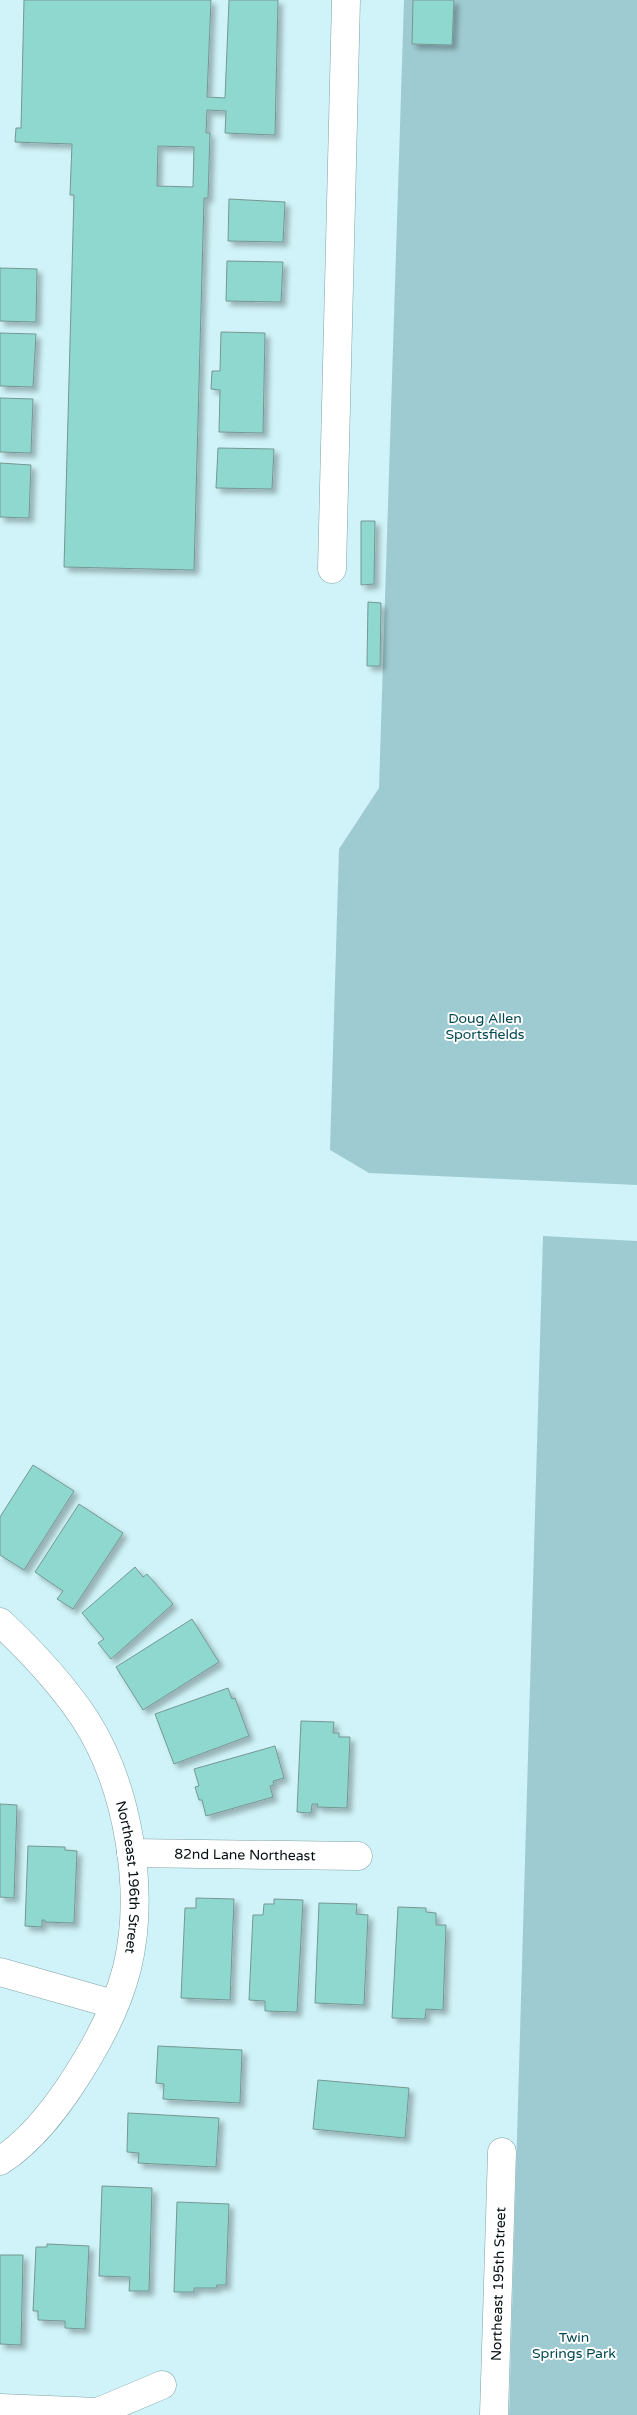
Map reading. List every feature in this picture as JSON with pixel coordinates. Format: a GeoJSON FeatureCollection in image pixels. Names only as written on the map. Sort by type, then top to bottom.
{"type":"FeatureCollection","features":[{"type":"Feature","properties":{"kind":"street"},"geometry":{"type":"LineString","coordinates":[[332,569],[346,0]]}},
{"type":"Feature","properties":{"kind":"street","name":"Northeast 196th Street"},"geometry":{"type":"LineString","coordinates":[[0,1622],[28,1648],[62,1686],[86,1721],[107,1761],[122,1807],[131,1853],[134,1893],[132,1935],[127,1968],[100,2038],[76,2078],[49,2116],[11,2154],[0,2161]]}},
{"type":"Feature","properties":{"kind":"street","name":"82nd Lane Northeast"},"geometry":{"type":"LineString","coordinates":[[131,1853],[358,1856]]}},
{"type":"Feature","properties":{"kind":"street"},"geometry":{"type":"LineString","coordinates":[[0,1972],[113,2004]]}},
{"type":"Feature","properties":{"kind":"street","name":"Northeast 195th Street"},"geometry":{"type":"LineString","coordinates":[[494,2415],[502,2152]]}},
{"type":"Feature","properties":{"kind":"street"},"geometry":{"type":"LineString","coordinates":[[0,2408],[98,2412],[162,2385]]}},
{"type":"Feature","properties":{"kind":"green space","name":"Doug Allen Sportsfields"},"geometry":{"type":"Polygon","coordinates":[[[404,0],[637,0],[637,1185],[369,1173],[330,1150],[339,849],[379,788],[404,0]]]}},
{"type":"Feature","properties":{"kind":"green space","name":"Twin Springs Park"},"geometry":{"type":"Polygon","coordinates":[[[543,1236],[637,1241],[637,2415],[509,2415],[543,1236]]]}},
{"type":"Feature","properties":{"kind":"building"},"geometry":{"type":"Polygon","coordinates":[[[24,0],[211,0],[207,97],[225,98],[229,0],[278,0],[275,135],[225,133],[226,111],[207,110],[206,133],[210,133],[208,198],[204,198],[194,570],[64,567],[74,195],[70,195],[72,144],[15,142],[16,128],[21,128],[24,0]],[[158,146],[157,186],[193,187],[194,147],[158,146]]]}},
{"type":"Feature","properties":{"kind":"building"},"geometry":{"type":"Polygon","coordinates":[[[413,0],[454,0],[452,45],[412,44],[413,0]]]}},
{"type":"Feature","properties":{"kind":"building"},"geometry":{"type":"Polygon","coordinates":[[[229,199],[285,202],[283,242],[228,241],[229,199]]]}},
{"type":"Feature","properties":{"kind":"building"},"geometry":{"type":"Polygon","coordinates":[[[227,261],[283,262],[281,302],[226,301],[227,261]]]}},
{"type":"Feature","properties":{"kind":"building"},"geometry":{"type":"Polygon","coordinates":[[[0,268],[37,269],[36,322],[0,321],[0,268]]]}},
{"type":"Feature","properties":{"kind":"building"},"geometry":{"type":"Polygon","coordinates":[[[221,332],[265,333],[263,433],[219,432],[220,390],[211,389],[212,371],[220,371],[221,332]]]}},
{"type":"Feature","properties":{"kind":"building"},"geometry":{"type":"Polygon","coordinates":[[[0,333],[36,334],[33,387],[0,386],[0,333]]]}},
{"type":"Feature","properties":{"kind":"building"},"geometry":{"type":"Polygon","coordinates":[[[0,398],[33,399],[31,453],[0,452],[0,398]]]}},
{"type":"Feature","properties":{"kind":"building"},"geometry":{"type":"Polygon","coordinates":[[[218,448],[274,449],[272,489],[216,488],[218,448]]]}},
{"type":"Feature","properties":{"kind":"building"},"geometry":{"type":"Polygon","coordinates":[[[0,463],[31,465],[29,518],[0,517],[0,463]]]}},
{"type":"Feature","properties":{"kind":"building"},"geometry":{"type":"Polygon","coordinates":[[[361,521],[375,521],[374,584],[361,585],[361,521]]]}},
{"type":"Feature","properties":{"kind":"building"},"geometry":{"type":"Polygon","coordinates":[[[368,602],[381,603],[380,666],[367,666],[368,602]]]}},
{"type":"Feature","properties":{"kind":"building"},"geometry":{"type":"Polygon","coordinates":[[[33,1465],[74,1491],[24,1570],[0,1555],[0,1517],[33,1465]]]}},
{"type":"Feature","properties":{"kind":"building"},"geometry":{"type":"Polygon","coordinates":[[[79,1504],[123,1533],[73,1609],[57,1599],[63,1591],[35,1572],[79,1504]]]}},
{"type":"Feature","properties":{"kind":"building"},"geometry":{"type":"Polygon","coordinates":[[[135,1567],[143,1577],[147,1574],[173,1604],[111,1659],[98,1643],[104,1639],[82,1613],[135,1567]]]}},
{"type":"Feature","properties":{"kind":"building"},"geometry":{"type":"Polygon","coordinates":[[[192,1619],[219,1662],[143,1710],[116,1667],[192,1619]]]}},
{"type":"Feature","properties":{"kind":"building"},"geometry":{"type":"Polygon","coordinates":[[[228,1688],[232,1699],[235,1698],[249,1736],[174,1764],[155,1714],[228,1688]]]}},
{"type":"Feature","properties":{"kind":"building"},"geometry":{"type":"Polygon","coordinates":[[[301,1721],[334,1722],[333,1733],[339,1733],[339,1737],[350,1737],[347,1808],[317,1807],[318,1804],[312,1804],[311,1813],[297,1812],[301,1721]]]}},
{"type":"Feature","properties":{"kind":"building"},"geometry":{"type":"Polygon","coordinates":[[[275,1746],[284,1778],[273,1781],[274,1785],[270,1786],[273,1797],[206,1816],[202,1800],[199,1800],[195,1787],[199,1786],[194,1769],[275,1746]]]}},
{"type":"Feature","properties":{"kind":"building"},"geometry":{"type":"Polygon","coordinates":[[[0,1804],[17,1805],[14,1898],[0,1897],[0,1804]]]}},
{"type":"Feature","properties":{"kind":"building"},"geometry":{"type":"Polygon","coordinates":[[[28,1846],[65,1847],[65,1850],[77,1851],[74,1923],[45,1922],[45,1920],[42,1920],[42,1927],[25,1926],[28,1846]]]}},
{"type":"Feature","properties":{"kind":"building"},"geometry":{"type":"Polygon","coordinates":[[[196,1898],[234,1899],[230,2000],[181,1998],[185,1908],[196,1908],[196,1898]]]}},
{"type":"Feature","properties":{"kind":"building"},"geometry":{"type":"Polygon","coordinates":[[[274,1899],[303,1900],[297,2012],[265,2011],[265,2001],[249,2000],[253,1915],[263,1915],[264,1904],[274,1904],[274,1899]]]}},
{"type":"Feature","properties":{"kind":"building"},"geometry":{"type":"Polygon","coordinates":[[[319,1903],[357,1904],[356,1914],[368,1915],[364,2005],[315,2003],[319,1903]]]}},
{"type":"Feature","properties":{"kind":"building"},"geometry":{"type":"Polygon","coordinates":[[[398,1907],[426,1908],[426,1912],[436,1913],[436,1925],[446,1925],[443,2010],[426,2009],[425,2019],[392,2018],[398,1907]]]}},
{"type":"Feature","properties":{"kind":"building"},"geometry":{"type":"Polygon","coordinates":[[[158,2046],[242,2050],[240,2103],[163,2099],[164,2084],[156,2083],[158,2046]]]}},
{"type":"Feature","properties":{"kind":"building"},"geometry":{"type":"Polygon","coordinates":[[[318,2080],[409,2088],[405,2138],[313,2129],[318,2080]]]}},
{"type":"Feature","properties":{"kind":"building"},"geometry":{"type":"Polygon","coordinates":[[[128,2113],[219,2118],[216,2167],[138,2163],[139,2153],[127,2152],[128,2113]]]}},
{"type":"Feature","properties":{"kind":"building"},"geometry":{"type":"Polygon","coordinates":[[[102,2186],[152,2188],[149,2291],[129,2291],[130,2277],[99,2276],[102,2186]]]}},
{"type":"Feature","properties":{"kind":"building"},"geometry":{"type":"Polygon","coordinates":[[[177,2202],[229,2204],[226,2285],[217,2285],[216,2288],[194,2288],[194,2292],[174,2292],[177,2202]]]}},
{"type":"Feature","properties":{"kind":"building"},"geometry":{"type":"Polygon","coordinates":[[[47,2244],[89,2246],[85,2329],[65,2328],[65,2321],[38,2320],[38,2311],[33,2311],[36,2247],[47,2247],[47,2244]]]}},
{"type":"Feature","properties":{"kind":"building"},"geometry":{"type":"Polygon","coordinates":[[[0,2255],[23,2255],[21,2345],[0,2344],[0,2255]]]}}]}
